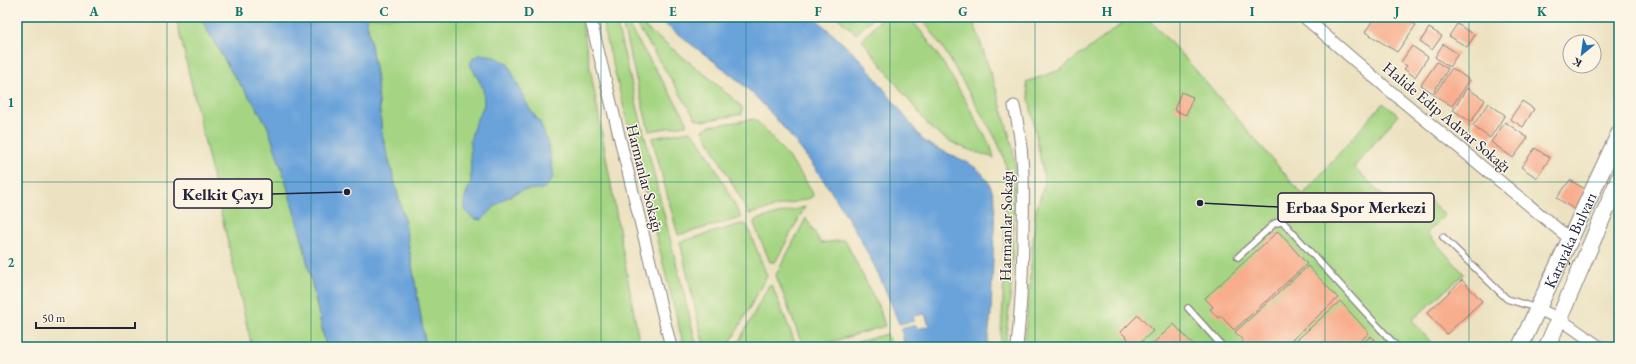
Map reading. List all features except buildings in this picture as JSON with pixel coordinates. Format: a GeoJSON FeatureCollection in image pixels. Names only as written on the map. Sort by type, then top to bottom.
{"type":"FeatureCollection","features":[{"type":"Feature","properties":{"kind":"main road","name":"Karayaka Bulvarı"},"geometry":{"type":"LineString","coordinates":[[1520,347],[1619,134]]}},
{"type":"Feature","properties":{"kind":"main road","name":"Karayaka Bulvarı"},"geometry":{"type":"LineString","coordinates":[[1547,347],[1619,179]]}},
{"type":"Feature","properties":{"kind":"street","name":"Harmanlar Sokağı"},"geometry":{"type":"LineString","coordinates":[[590,17],[671,347]]}},
{"type":"Feature","properties":{"kind":"street","name":"Halide Edip Adıvar Sokağı"},"geometry":{"type":"LineString","coordinates":[[1304,17],[1389,90],[1570,239]]}},
{"type":"Feature","properties":{"kind":"street","name":"Harmanlar Sokağı"},"geometry":{"type":"LineString","coordinates":[[1014,106],[1022,146],[1024,179],[1023,259],[1017,347]]}},
{"type":"Feature","properties":{"kind":"street"},"geometry":{"type":"LineString","coordinates":[[1538,309],[1560,319],[1600,347]]}},
{"type":"Feature","properties":{"kind":"lane"},"geometry":{"type":"LineString","coordinates":[[1238,257],[1275,223],[1283,222],[1397,347]]}},
{"type":"Feature","properties":{"kind":"lane"},"geometry":{"type":"LineString","coordinates":[[1443,237],[1507,299],[1538,309]]}},
{"type":"Feature","properties":{"kind":"lane"},"geometry":{"type":"LineString","coordinates":[[1188,308],[1223,347]]}},
{"type":"Feature","properties":{"kind":"green space"},"geometry":{"type":"Polygon","coordinates":[[[176,17],[200,17],[232,73],[253,102],[267,125],[285,179],[303,243],[326,347],[252,347],[176,17]]]}},
{"type":"Feature","properties":{"kind":"green space"},"geometry":{"type":"Polygon","coordinates":[[[366,17],[581,17],[640,347],[426,347],[404,218],[382,134],[376,74],[366,17]]]}},
{"type":"Feature","properties":{"kind":"green space"},"geometry":{"type":"Polygon","coordinates":[[[601,17],[615,17],[697,347],[684,347],[601,17]]]}},
{"type":"Feature","properties":{"kind":"green space"},"geometry":{"type":"Polygon","coordinates":[[[837,17],[874,17],[856,34],[837,17]]]}},
{"type":"Feature","properties":{"kind":"green space"},"geometry":{"type":"Polygon","coordinates":[[[883,17],[909,17],[933,47],[991,147],[994,158],[966,149],[949,141],[926,122],[862,40],[883,17]]]}},
{"type":"Feature","properties":{"kind":"green space"},"geometry":{"type":"Polygon","coordinates":[[[920,17],[972,17],[996,89],[1011,141],[1015,161],[1011,289],[1005,347],[1000,347],[1003,303],[1006,167],[1004,158],[993,134],[949,58],[920,17]]]}},
{"type":"Feature","properties":{"kind":"green space"},"geometry":{"type":"Polygon","coordinates":[[[1131,17],[1147,17],[1193,67],[1303,195],[1383,103],[1398,115],[1354,167],[1408,220],[1429,200],[1445,215],[1427,233],[1464,274],[1412,320],[1435,347],[1024,347],[1036,210],[1045,183],[1026,82],[1060,70],[1131,17]]]}},
{"type":"Feature","properties":{"kind":"green space"},"geometry":{"type":"Polygon","coordinates":[[[621,18],[624,18],[684,116],[687,121],[686,125],[649,131],[621,18]]]}},
{"type":"Feature","properties":{"kind":"green space"},"geometry":{"type":"Polygon","coordinates":[[[637,21],[708,77],[742,107],[742,114],[703,121],[696,119],[635,22],[637,21]]]}},
{"type":"Feature","properties":{"kind":"green space"},"geometry":{"type":"Polygon","coordinates":[[[754,119],[760,124],[797,168],[811,189],[813,196],[749,214],[703,130],[709,126],[754,119]]]}},
{"type":"Feature","properties":{"kind":"green space"},"geometry":{"type":"Polygon","coordinates":[[[690,131],[695,135],[709,156],[741,218],[678,235],[652,138],[690,131]]]}},
{"type":"Feature","properties":{"kind":"green space"},"geometry":{"type":"Polygon","coordinates":[[[805,207],[777,259],[775,262],[770,262],[754,224],[755,220],[805,207]]]}},
{"type":"Feature","properties":{"kind":"green space"},"geometry":{"type":"Polygon","coordinates":[[[806,218],[821,243],[845,240],[880,310],[885,326],[814,347],[803,347],[776,275],[806,218]]]}},
{"type":"Feature","properties":{"kind":"green space"},"geometry":{"type":"Polygon","coordinates":[[[741,224],[747,225],[767,276],[728,347],[704,347],[680,242],[741,224]]]}},
{"type":"Feature","properties":{"kind":"green space"},"geometry":{"type":"Polygon","coordinates":[[[769,285],[772,286],[797,347],[736,347],[769,285]]]}},
{"type":"Feature","properties":{"kind":"green space"},"geometry":{"type":"Polygon","coordinates":[[[887,334],[891,347],[840,347],[887,334]]]}},
{"type":"Feature","properties":{"kind":"water"},"geometry":{"type":"Polygon","coordinates":[[[200,17],[366,17],[376,74],[382,134],[404,218],[426,347],[326,347],[303,243],[285,179],[267,125],[253,102],[232,73],[200,17]]]}},
{"type":"Feature","properties":{"kind":"water"},"geometry":{"type":"Polygon","coordinates":[[[656,17],[814,17],[862,61],[923,140],[977,169],[985,177],[991,188],[995,202],[991,313],[987,347],[905,347],[901,329],[916,325],[917,329],[929,326],[925,314],[913,316],[914,321],[899,324],[873,264],[857,234],[821,176],[801,149],[780,123],[746,88],[656,17]]]}},
{"type":"Feature","properties":{"kind":"water"},"geometry":{"type":"Polygon","coordinates":[[[481,54],[494,56],[508,64],[529,108],[541,124],[548,144],[554,176],[548,185],[543,189],[522,191],[504,199],[482,220],[474,219],[464,210],[464,200],[471,181],[470,141],[475,123],[484,105],[483,88],[470,64],[473,58],[481,54]]]}},
{"type":"Feature","properties":{"kind":"place","name":"Kelkit Çayı"},"geometry":{"type":"Point","coordinates":[347,192]}},
{"type":"Feature","properties":{"kind":"place","name":"Erbaa Spor Merkezi"},"geometry":{"type":"Point","coordinates":[1200,203]}}]}
